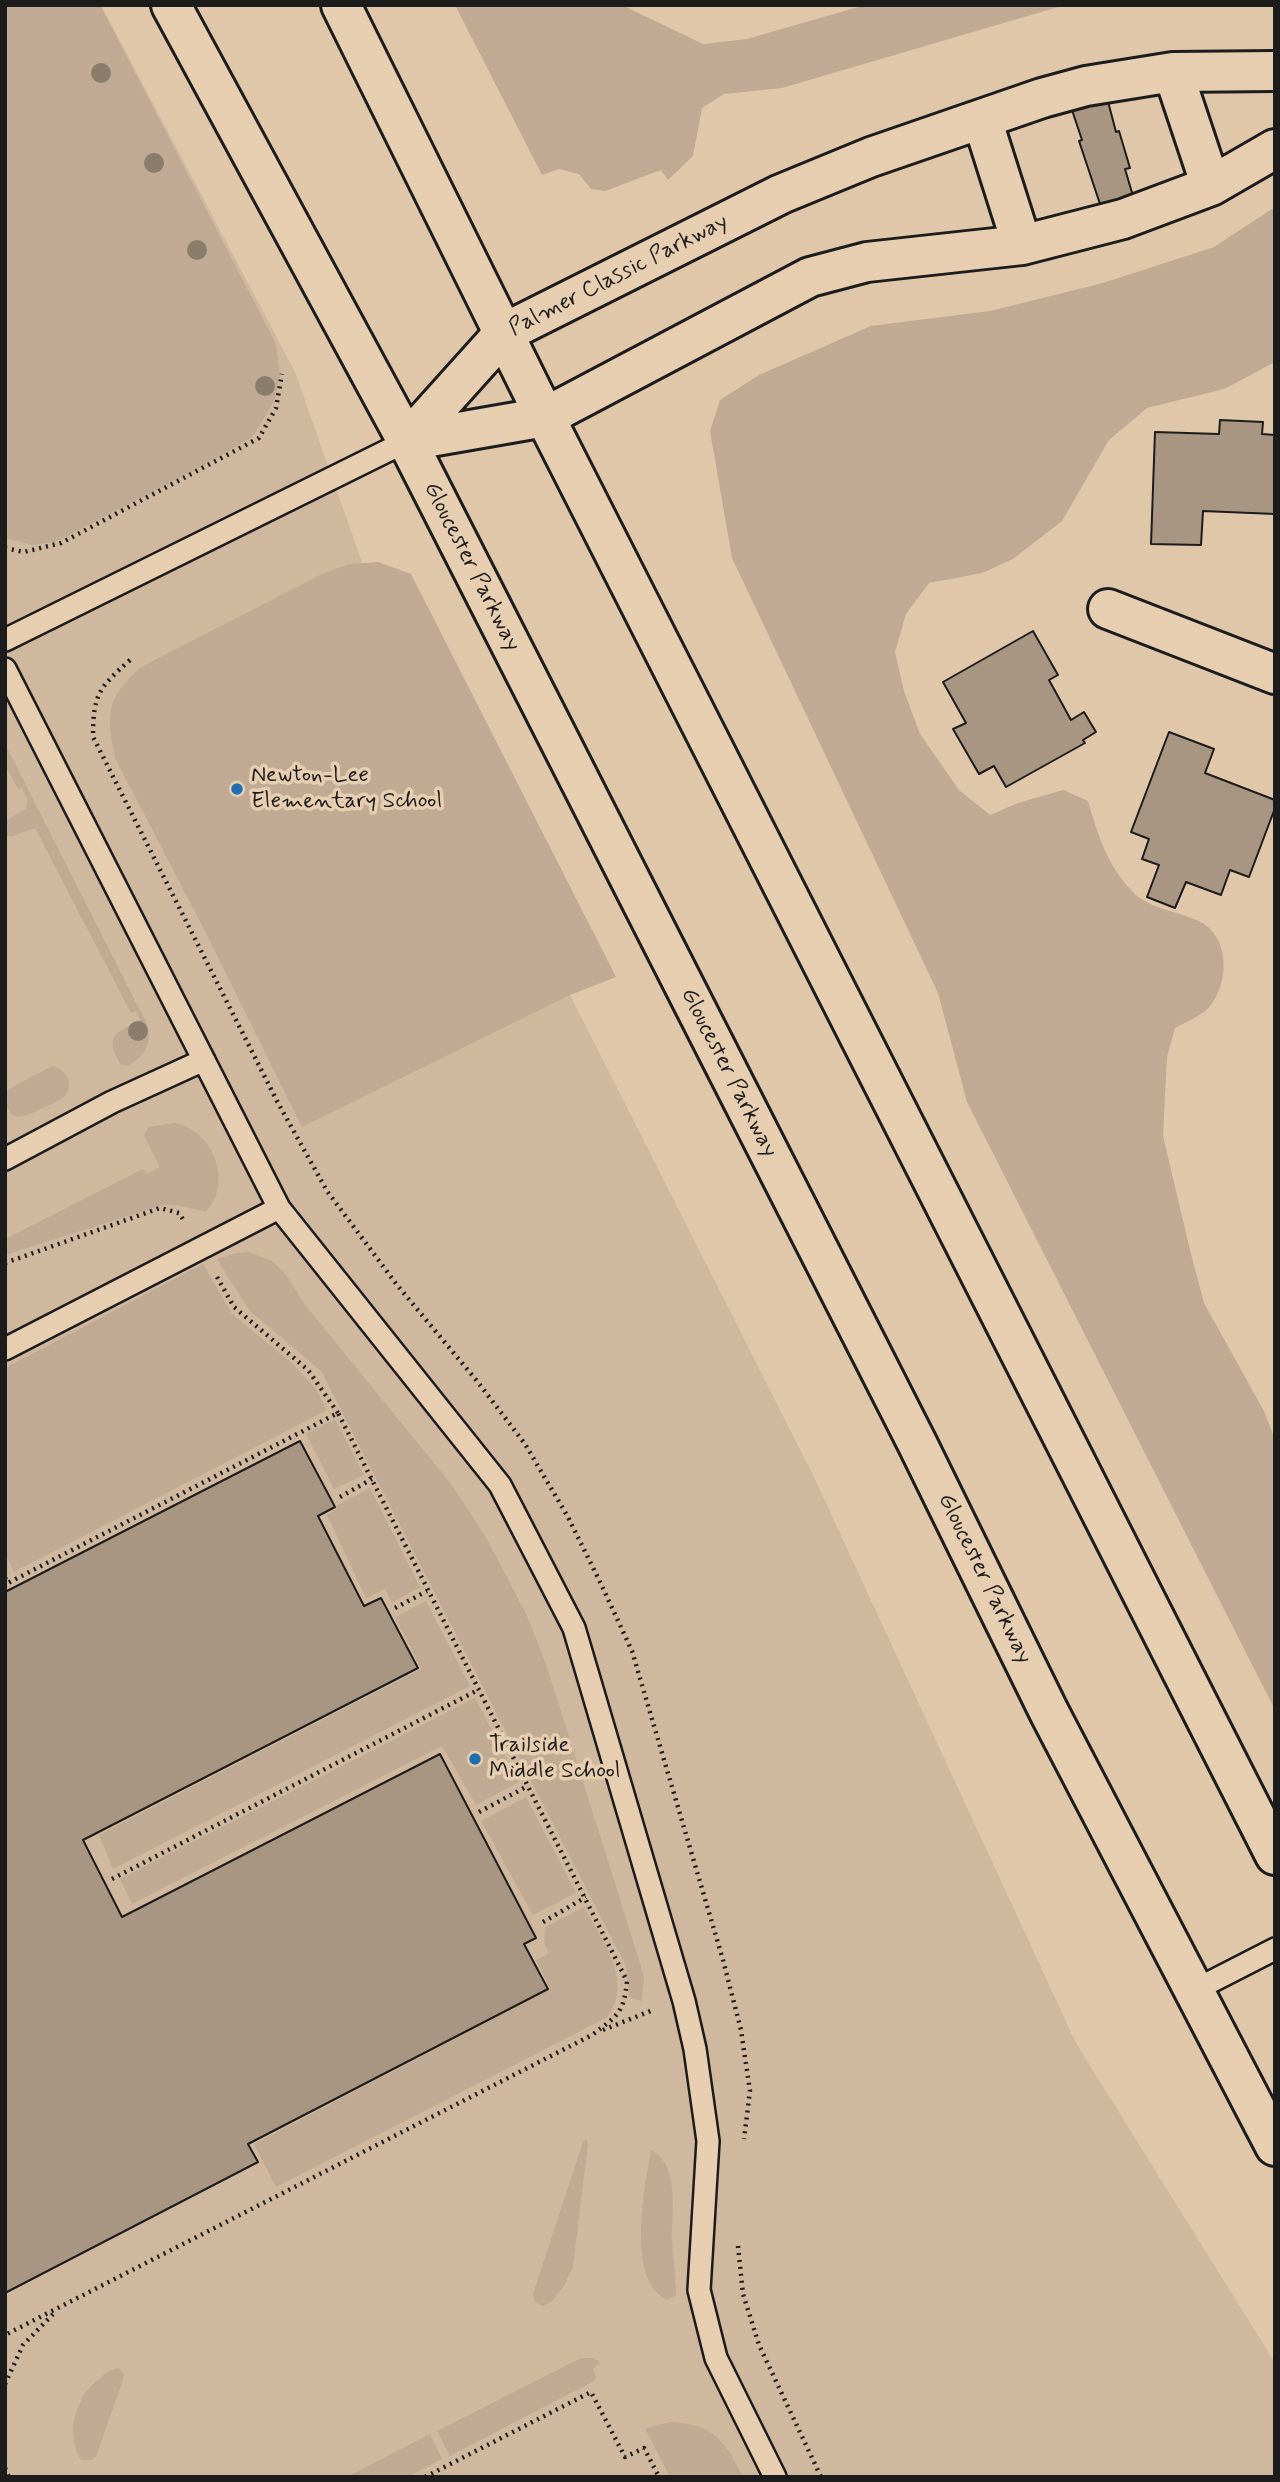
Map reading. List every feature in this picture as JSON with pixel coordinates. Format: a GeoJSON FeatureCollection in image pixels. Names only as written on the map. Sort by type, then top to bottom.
{"type":"FeatureCollection","features":[{"type":"Feature","properties":{"kind":"main road","name":"Gloucester Parkway"},"geometry":{"type":"LineString","coordinates":[[171,5],[407,441],[917,1443],[1049,1712],[1275,2146]]}},
{"type":"Feature","properties":{"kind":"main road"},"geometry":{"type":"LineString","coordinates":[[341,5],[545,417],[1275,1855]]}},
{"type":"Feature","properties":{"kind":"main road","name":"Palmer Classic Parkway"},"geometry":{"type":"LineString","coordinates":[[407,441],[504,333],[781,194],[871,157],[1042,98],[1086,86],[1172,72],[1275,71]]}},
{"type":"Feature","properties":{"kind":"main road"},"geometry":{"type":"LineString","coordinates":[[1172,72],[1211,186]]}},
{"type":"Feature","properties":{"kind":"main road"},"geometry":{"type":"LineString","coordinates":[[982,119],[1022,245]]}},
{"type":"Feature","properties":{"kind":"main road"},"geometry":{"type":"LineString","coordinates":[[407,441],[545,417],[810,277],[867,262],[1022,245],[1123,219],[1211,186],[1275,149]]}},
{"type":"Feature","properties":{"kind":"main road"},"geometry":{"type":"LineString","coordinates":[[1108,609],[1275,674]]}},
{"type":"Feature","properties":{"kind":"lane"},"geometry":{"type":"LineString","coordinates":[[5,640],[407,441]]}},
{"type":"Feature","properties":{"kind":"lane"},"geometry":{"type":"LineString","coordinates":[[5,669],[279,1208],[500,1485],[573,1628],[680,1987],[695,2049],[708,2141],[699,2290],[716,2358],[775,2477]]}},
{"type":"Feature","properties":{"kind":"lane"},"geometry":{"type":"LineString","coordinates":[[5,1159],[112,1102],[204,1060]]}},
{"type":"Feature","properties":{"kind":"lane"},"geometry":{"type":"LineString","coordinates":[[5,1349],[279,1208]]}},
{"type":"Feature","properties":{"kind":"lane"},"geometry":{"type":"LineString","coordinates":[[1193,1991],[1275,1949]]}},
{"type":"Feature","properties":{"kind":"path"},"geometry":{"type":"LineString","coordinates":[[5,548],[24,552],[61,543],[259,438],[276,408],[282,374]]}},
{"type":"Feature","properties":{"kind":"path"},"geometry":{"type":"LineString","coordinates":[[5,1578],[8,1583],[338,1413],[627,1981],[624,2006],[618,2016],[593,2035],[5,2335]]}},
{"type":"Feature","properties":{"kind":"path"},"geometry":{"type":"LineString","coordinates":[[340,1497],[372,1479]]}},
{"type":"Feature","properties":{"kind":"path"},"geometry":{"type":"LineString","coordinates":[[395,1608],[427,1591]]}},
{"type":"Feature","properties":{"kind":"path"},"geometry":{"type":"LineString","coordinates":[[112,1879],[478,1690]]}},
{"type":"Feature","properties":{"kind":"path"},"geometry":{"type":"LineString","coordinates":[[480,1812],[528,1786]]}},
{"type":"Feature","properties":{"kind":"path"},"geometry":{"type":"LineString","coordinates":[[542,1922],[586,1897]]}},
{"type":"Feature","properties":{"kind":"path"},"geometry":{"type":"LineString","coordinates":[[5,2384],[23,2345],[62,2305]]}},
{"type":"Feature","properties":{"kind":"path"},"geometry":{"type":"LineString","coordinates":[[425,2477],[591,2392],[625,2457],[644,2448],[659,2477]]}},
{"type":"Feature","properties":{"kind":"path"},"geometry":{"type":"LineString","coordinates":[[5,2468],[9,2477]]}},
{"type":"Feature","properties":{"kind":"shaded area","name":"Trailside Middle School"},"geometry":{"type":"Polygon","coordinates":[[[5,5],[101,5],[295,372],[369,582],[570,995],[813,1475],[1076,2043],[1275,2363],[1275,2477],[5,2477],[5,5]]]}},
{"type":"Feature","properties":{"kind":"shaded area"},"geometry":{"type":"Polygon","coordinates":[[[5,5],[100,5],[276,344],[280,375],[275,400],[249,439],[194,471],[55,542],[33,545],[5,538],[5,5]]]}},
{"type":"Feature","properties":{"kind":"shaded area"},"geometry":{"type":"Polygon","coordinates":[[[455,5],[622,5],[703,44],[747,39],[865,5],[1065,5],[782,88],[724,94],[702,108],[693,156],[668,180],[661,170],[605,191],[591,189],[579,174],[559,169],[542,175],[455,5]]]}},
{"type":"Feature","properties":{"kind":"shaded area"},"geometry":{"type":"Polygon","coordinates":[[[1275,207],[1275,362],[1224,389],[1147,408],[1109,440],[1062,521],[1013,559],[982,573],[929,583],[906,614],[895,652],[904,691],[920,734],[959,790],[990,815],[1018,803],[1063,790],[1088,801],[1100,838],[1123,881],[1147,902],[1204,924],[1218,941],[1222,951],[1223,974],[1217,996],[1204,1012],[1175,1028],[1167,1057],[1163,1136],[1204,1303],[1265,1413],[1275,1440],[1275,1710],[967,1102],[938,993],[732,558],[710,431],[720,400],[759,375],[871,326],[990,311],[1103,283],[1214,247],[1275,207]]]}},
{"type":"Feature","properties":{"kind":"shaded area"},"geometry":{"type":"Polygon","coordinates":[[[378,562],[411,574],[616,977],[570,995],[302,1127],[115,758],[110,717],[121,688],[141,667],[324,573],[349,564],[378,562]]]}},
{"type":"Feature","properties":{"kind":"shaded area"},"geometry":{"type":"Polygon","coordinates":[[[5,744],[147,1024],[149,1038],[146,1049],[128,1066],[121,1065],[113,1042],[118,1033],[140,1020],[136,1011],[131,1013],[35,828],[5,836],[5,821],[27,808],[28,801],[5,765],[5,744]]]}},
{"type":"Feature","properties":{"kind":"shaded area"},"geometry":{"type":"Polygon","coordinates":[[[52,1066],[57,1067],[67,1077],[69,1087],[65,1096],[29,1114],[12,1114],[8,1110],[5,1091],[52,1066]]]}},
{"type":"Feature","properties":{"kind":"shaded area"},"geometry":{"type":"Polygon","coordinates":[[[175,1123],[200,1136],[215,1159],[218,1187],[206,1212],[163,1205],[5,1255],[5,1239],[143,1169],[147,1174],[160,1167],[144,1135],[148,1127],[175,1123]]]}},
{"type":"Feature","properties":{"kind":"shaded area"},"geometry":{"type":"Polygon","coordinates":[[[248,1252],[272,1261],[284,1272],[306,1306],[451,1484],[484,1534],[506,1575],[528,1618],[547,1667],[640,1963],[644,1978],[642,2001],[629,1997],[626,1966],[321,1371],[249,1310],[217,1259],[248,1252]]]}},
{"type":"Feature","properties":{"kind":"shaded area"},"geometry":{"type":"Polygon","coordinates":[[[203,1264],[232,1314],[292,1363],[315,1388],[327,1410],[14,1572],[5,1554],[5,1368],[203,1264]]]}},
{"type":"Feature","properties":{"kind":"shaded area"},"geometry":{"type":"Polygon","coordinates":[[[335,1419],[364,1475],[334,1489],[306,1434],[335,1419]]]}},
{"type":"Feature","properties":{"kind":"shaded area"},"geometry":{"type":"Polygon","coordinates":[[[370,1488],[420,1587],[392,1603],[385,1589],[366,1598],[327,1515],[337,1509],[336,1506],[370,1488]]]}},
{"type":"Feature","properties":{"kind":"shaded area"},"geometry":{"type":"Polygon","coordinates":[[[426,1601],[470,1686],[113,1869],[99,1835],[421,1669],[395,1617],[426,1601]]]}},
{"type":"Feature","properties":{"kind":"shaded area"},"geometry":{"type":"Polygon","coordinates":[[[475,1698],[519,1782],[476,1805],[442,1746],[132,1904],[120,1879],[475,1698]]]}},
{"type":"Feature","properties":{"kind":"shaded area"},"geometry":{"type":"Polygon","coordinates":[[[526,1797],[576,1893],[533,1915],[481,1821],[526,1797]]]}},
{"type":"Feature","properties":{"kind":"shaded area"},"geometry":{"type":"Polygon","coordinates":[[[584,1907],[613,1961],[617,1976],[618,1990],[606,2018],[276,2187],[254,2144],[550,1989],[536,1960],[549,1953],[544,1943],[545,1927],[584,1907]]]}},
{"type":"Feature","properties":{"kind":"shaded area"},"geometry":{"type":"Polygon","coordinates":[[[586,2139],[588,2144],[573,2267],[564,2286],[551,2302],[543,2306],[535,2302],[533,2294],[586,2139]]]}},
{"type":"Feature","properties":{"kind":"shaded area"},"geometry":{"type":"Polygon","coordinates":[[[651,2150],[667,2167],[671,2179],[676,2295],[668,2300],[655,2290],[646,2274],[642,2254],[642,2208],[651,2150]]]}},
{"type":"Feature","properties":{"kind":"shaded area"},"geometry":{"type":"Polygon","coordinates":[[[581,2358],[593,2358],[601,2363],[593,2369],[596,2377],[594,2381],[450,2456],[437,2431],[581,2358]]]}},
{"type":"Feature","properties":{"kind":"shaded area"},"geometry":{"type":"Polygon","coordinates":[[[118,2368],[124,2374],[123,2380],[96,2456],[92,2460],[81,2460],[76,2450],[73,2428],[79,2406],[91,2387],[108,2372],[118,2368]]]}},
{"type":"Feature","properties":{"kind":"shaded area"},"geometry":{"type":"Polygon","coordinates":[[[670,2422],[697,2426],[716,2436],[730,2453],[743,2477],[670,2477],[645,2428],[670,2422]]]}},
{"type":"Feature","properties":{"kind":"shaded area"},"geometry":{"type":"Polygon","coordinates":[[[430,2434],[442,2459],[408,2477],[347,2477],[430,2434]]]}},
{"type":"Feature","properties":{"kind":"building"},"geometry":{"type":"Polygon","coordinates":[[[1105,90],[1116,132],[1119,131],[1130,168],[1125,169],[1136,206],[1104,216],[1069,101],[1105,90]]]}},
{"type":"Feature","properties":{"kind":"building"},"geometry":{"type":"Polygon","coordinates":[[[1220,420],[1263,422],[1262,434],[1275,435],[1275,514],[1203,511],[1201,545],[1151,544],[1155,432],[1219,434],[1220,420]]]}},
{"type":"Feature","properties":{"kind":"building"},"geometry":{"type":"Polygon","coordinates":[[[1033,631],[1058,675],[1049,680],[1071,720],[1084,712],[1096,732],[1083,740],[1085,743],[1006,787],[994,766],[979,774],[953,729],[966,723],[943,682],[1033,631]]]}},
{"type":"Feature","properties":{"kind":"building"},"geometry":{"type":"Polygon","coordinates":[[[1169,732],[1214,749],[1205,773],[1275,800],[1275,808],[1249,877],[1230,870],[1221,895],[1186,882],[1175,908],[1147,897],[1159,865],[1142,859],[1149,839],[1131,832],[1169,732]]]}},
{"type":"Feature","properties":{"kind":"building","name":"Trailside Middle School"},"geometry":{"type":"Polygon","coordinates":[[[300,1441],[335,1507],[318,1516],[364,1606],[381,1598],[418,1668],[83,1840],[122,1917],[440,1754],[536,1938],[524,1944],[548,1989],[248,2144],[258,2162],[5,2293],[5,1592],[300,1441]]]}},
{"type":"Feature","properties":{"kind":"place","name":"Newton-Lee Elementary School"},"geometry":{"type":"Point","coordinates":[237,789]}},
{"type":"Feature","properties":{"kind":"place","name":"Trailside Middle School"},"geometry":{"type":"Point","coordinates":[475,1759]}}]}
